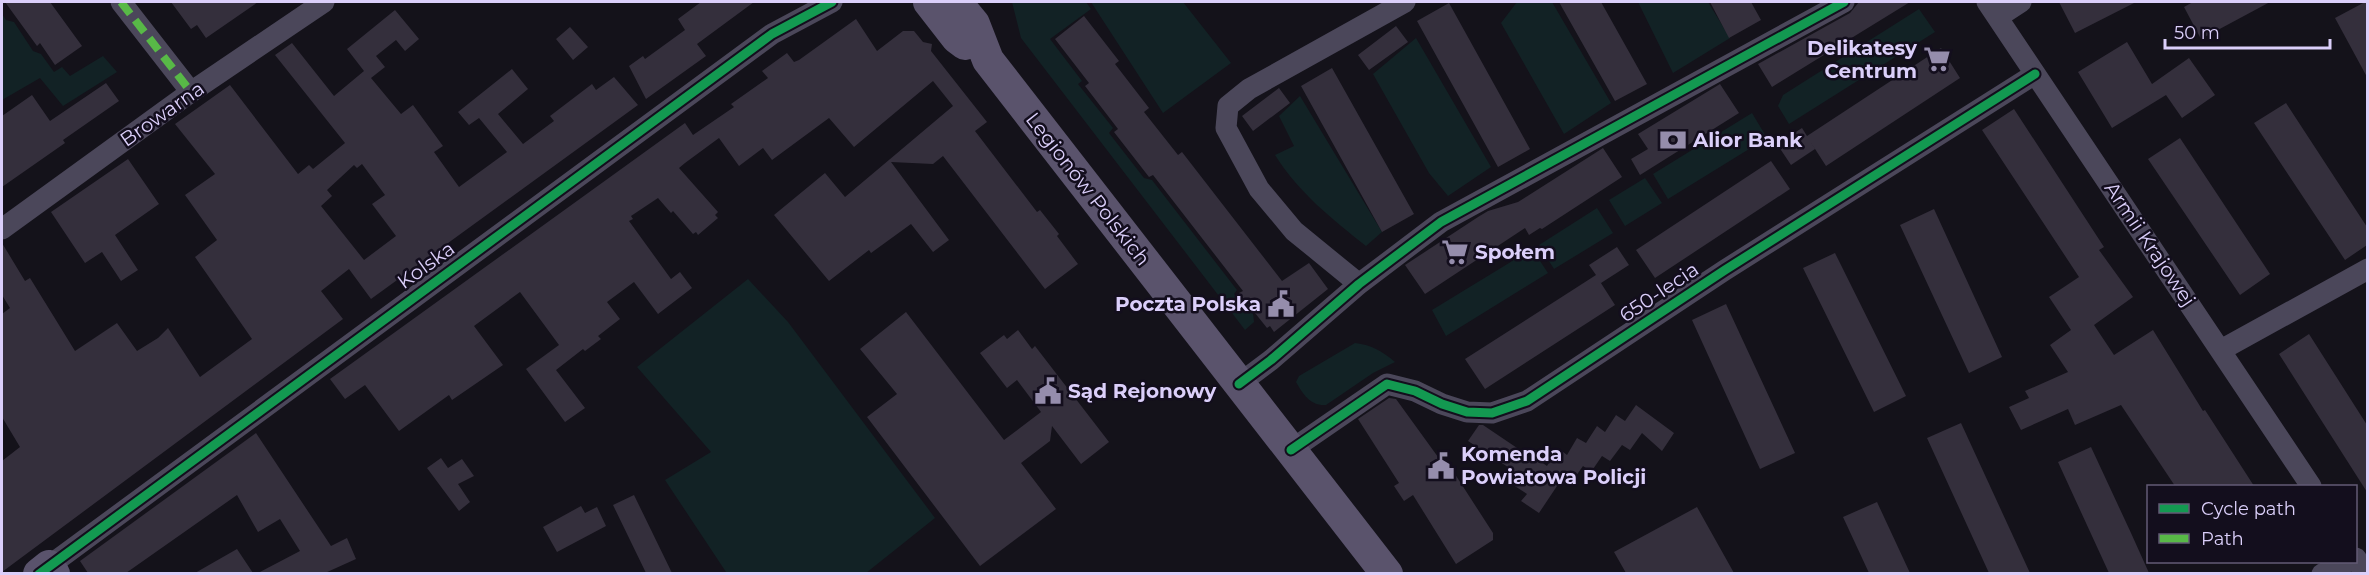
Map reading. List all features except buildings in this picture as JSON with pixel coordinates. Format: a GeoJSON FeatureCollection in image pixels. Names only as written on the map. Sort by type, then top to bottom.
{"type":"FeatureCollection","features":[{"type":"Feature","properties":{"kind":"street"},"geometry":{"type":"LineString","coordinates":[[121,2],[191,92]]}},
{"type":"Feature","properties":{"kind":"street","name":"Browarna"},"geometry":{"type":"LineString","coordinates":[[2,229],[191,92],[324,2]]}},
{"type":"Feature","properties":{"kind":"street","name":"Kolska"},"geometry":{"type":"LineString","coordinates":[[772,34],[804,2]]}},
{"type":"Feature","properties":{"kind":"street","name":"Kolska"},"geometry":{"type":"LineString","coordinates":[[47,571],[772,34],[832,2]]}},
{"type":"Feature","properties":{"kind":"street","name":"Legionów Polskich"},"geometry":{"type":"LineString","coordinates":[[929,2],[957,38],[988,60]]}},
{"type":"Feature","properties":{"kind":"street","name":"Legionów Polskich"},"geometry":{"type":"LineString","coordinates":[[956,2],[974,24],[988,60],[1387,573]]}},
{"type":"Feature","properties":{"kind":"street"},"geometry":{"type":"LineString","coordinates":[[1359,284],[1294,231],[1259,189],[1226,128],[1228,106],[1249,89],[1405,2]]}},
{"type":"Feature","properties":{"kind":"street"},"geometry":{"type":"LineString","coordinates":[[1239,384],[1271,360],[1359,284],[1441,222],[1844,2]]}},
{"type":"Feature","properties":{"kind":"street"},"geometry":{"type":"LineString","coordinates":[[1993,9],[2021,2]]}},
{"type":"Feature","properties":{"kind":"street","name":"Armii Krajowej"},"geometry":{"type":"LineString","coordinates":[[1993,9],[2310,485]]}},
{"type":"Feature","properties":{"kind":"street","name":"650-lecia"},"geometry":{"type":"LineString","coordinates":[[1291,450],[1387,384],[1415,391],[1442,404],[1467,412],[1492,412],[1527,401],[1725,270],[2035,74]]}},
{"type":"Feature","properties":{"kind":"street"},"geometry":{"type":"LineString","coordinates":[[2221,350],[2367,269]]}},
{"type":"Feature","properties":{"kind":"street"},"geometry":{"type":"LineString","coordinates":[[2322,573],[2343,563]]}},
{"type":"Feature","properties":{"kind":"shaded area"},"geometry":{"type":"Polygon","coordinates":[[[1012,2],[1086,2],[1091,9],[1050,39],[1082,81],[1078,84],[1113,128],[1109,133],[1144,178],[1152,180],[1237,290],[1234,294],[1250,307],[1254,322],[1245,330],[1021,38],[1012,2]]]}},
{"type":"Feature","properties":{"kind":"shaded area"},"geometry":{"type":"Polygon","coordinates":[[[1091,2],[1183,2],[1231,63],[1163,113],[1091,2]]]}},
{"type":"Feature","properties":{"kind":"shaded area"},"geometry":{"type":"Polygon","coordinates":[[[1517,2],[1552,2],[1611,103],[1564,134],[1501,23],[1517,2]]]}},
{"type":"Feature","properties":{"kind":"shaded area"},"geometry":{"type":"Polygon","coordinates":[[[1638,2],[1708,2],[1730,38],[1673,73],[1638,2]]]}},
{"type":"Feature","properties":{"kind":"shaded area"},"geometry":{"type":"Polygon","coordinates":[[[1919,9],[1935,32],[1789,124],[1778,106],[1783,95],[1919,9]]]}},
{"type":"Feature","properties":{"kind":"shaded area"},"geometry":{"type":"Polygon","coordinates":[[[2,14],[6,20],[14,22],[33,51],[41,54],[54,72],[62,67],[70,76],[103,56],[117,72],[63,106],[40,78],[2,100],[2,14]]]}},
{"type":"Feature","properties":{"kind":"shaded area"},"geometry":{"type":"Polygon","coordinates":[[[1416,38],[1491,167],[1448,196],[1429,173],[1373,74],[1416,38]]]}},
{"type":"Feature","properties":{"kind":"shaded area"},"geometry":{"type":"Polygon","coordinates":[[[1300,96],[1382,232],[1366,246],[1305,193],[1275,155],[1294,146],[1279,116],[1300,96]]]}},
{"type":"Feature","properties":{"kind":"shaded area"},"geometry":{"type":"Polygon","coordinates":[[[1752,113],[1767,138],[1668,199],[1653,174],[1752,113]]]}},
{"type":"Feature","properties":{"kind":"shaded area"},"geometry":{"type":"Polygon","coordinates":[[[1645,178],[1662,203],[1625,226],[1609,200],[1645,178]]]}},
{"type":"Feature","properties":{"kind":"shaded area"},"geometry":{"type":"Polygon","coordinates":[[[1597,208],[1613,233],[1554,269],[1539,245],[1597,208]]]}},
{"type":"Feature","properties":{"kind":"shaded area"},"geometry":{"type":"Polygon","coordinates":[[[1532,249],[1548,273],[1446,336],[1432,310],[1532,249]]]}},
{"type":"Feature","properties":{"kind":"shaded area"},"geometry":{"type":"Polygon","coordinates":[[[748,279],[788,322],[935,518],[866,573],[723,573],[726,572],[665,480],[711,452],[637,367],[748,279]]]}},
{"type":"Feature","properties":{"kind":"shaded area"},"geometry":{"type":"Polygon","coordinates":[[[1355,343],[1376,349],[1395,362],[1373,373],[1326,405],[1311,401],[1296,382],[1299,376],[1355,343]]]}},
{"type":"Feature","properties":{"kind":"marked path"},"geometry":{"type":"LineString","coordinates":[[121,2],[191,92]]}},
{"type":"Feature","properties":{"kind":"cycle path"},"geometry":{"type":"LineString","coordinates":[[39,574],[772,34],[832,2]]}},
{"type":"Feature","properties":{"kind":"cycle path"},"geometry":{"type":"LineString","coordinates":[[1239,384],[1271,360],[1359,284],[1441,222],[1844,2]]}},
{"type":"Feature","properties":{"kind":"cycle path"},"geometry":{"type":"LineString","coordinates":[[1291,450],[1387,384],[1415,391],[1442,404],[1467,412],[1492,413],[1527,401],[1725,270],[2035,74]]}},
{"type":"Feature","properties":{"kind":"place","name":"Delikatesy Centrum"},"geometry":{"type":"Point","coordinates":[1937,59]}},
{"type":"Feature","properties":{"kind":"place","name":"Alior Bank"},"geometry":{"type":"Point","coordinates":[1673,140]}},
{"type":"Feature","properties":{"kind":"place","name":"Społem"},"geometry":{"type":"Point","coordinates":[1455,252]}},
{"type":"Feature","properties":{"kind":"place","name":"Poczta Polska"},"geometry":{"type":"Point","coordinates":[1281,304]}},
{"type":"Feature","properties":{"kind":"place","name":"Sąd Rejonowy"},"geometry":{"type":"Point","coordinates":[1048,391]}},
{"type":"Feature","properties":{"kind":"place","name":"Komenda Powiatowa Policji"},"geometry":{"type":"Point","coordinates":[1441,466]}}]}
